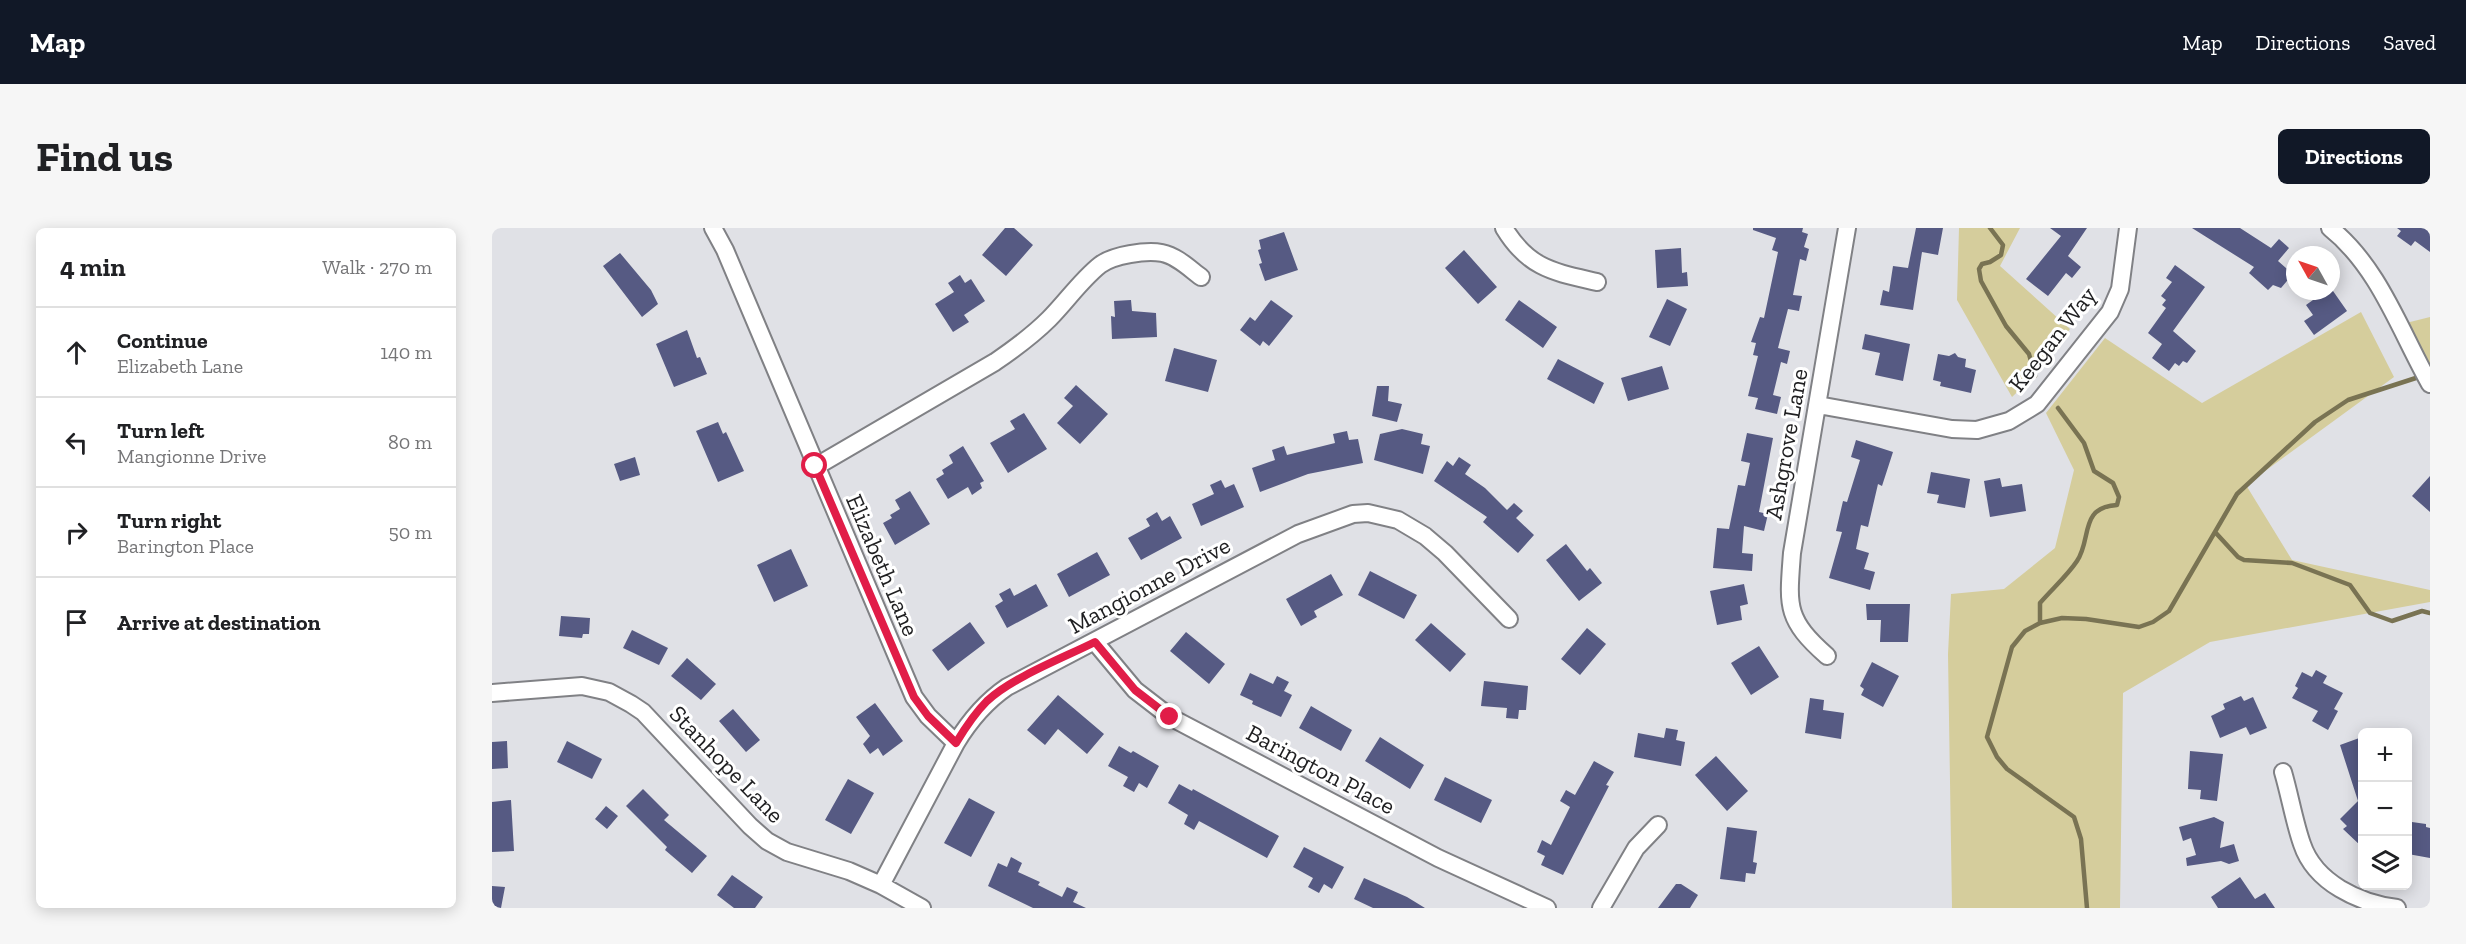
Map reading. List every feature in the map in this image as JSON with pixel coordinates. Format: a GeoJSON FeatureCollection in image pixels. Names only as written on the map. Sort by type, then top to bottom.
{"type":"FeatureCollection","features":[{"type":"Feature","properties":{"kind":"street","name":"Elizabeth Lane"},"geometry":{"type":"LineString","coordinates":[[713,228],[725,250],[914,697],[928,716],[956,743]]}},
{"type":"Feature","properties":{"kind":"street"},"geometry":{"type":"LineString","coordinates":[[1504,228],[1519,249],[1539,266],[1557,273],[1597,282]]}},
{"type":"Feature","properties":{"kind":"street","name":"Ashgrove Lane"},"geometry":{"type":"LineString","coordinates":[[1827,656],[1809,640],[1797,624],[1791,606],[1790,584],[1792,553],[1847,228]]}},
{"type":"Feature","properties":{"kind":"street","name":"Keegan Way"},"geometry":{"type":"LineString","coordinates":[[1818,405],[1952,429],[1977,430],[2009,421],[2037,404],[2110,312],[2120,289],[2128,228]]}},
{"type":"Feature","properties":{"kind":"street"},"geometry":{"type":"LineString","coordinates":[[2330,228],[2353,251],[2375,279],[2430,384]]}},
{"type":"Feature","properties":{"kind":"street"},"geometry":{"type":"LineString","coordinates":[[815,466],[995,362],[1020,345],[1048,320],[1100,265],[1112,259],[1143,253],[1162,253],[1175,258],[1201,278]]}},
{"type":"Feature","properties":{"kind":"street","name":"Mangionne Drive"},"geometry":{"type":"LineString","coordinates":[[881,885],[956,743],[965,728],[989,700],[1007,687],[1298,534],[1353,514],[1368,513],[1398,520],[1425,536],[1444,553],[1509,620]]}},
{"type":"Feature","properties":{"kind":"street","name":"Barington Place"},"geometry":{"type":"LineString","coordinates":[[1095,642],[1135,690],[1170,717],[1438,858],[1547,908]]}},
{"type":"Feature","properties":{"kind":"street","name":"Stanhope Lane"},"geometry":{"type":"LineString","coordinates":[[492,693],[582,686],[609,692],[643,712],[750,826],[767,841],[787,852],[821,861],[881,885],[922,908]]}},
{"type":"Feature","properties":{"kind":"street"},"geometry":{"type":"LineString","coordinates":[[2283,772],[2302,845],[2314,866],[2338,888],[2361,900],[2397,908]]}},
{"type":"Feature","properties":{"kind":"street"},"geometry":{"type":"LineString","coordinates":[[1601,908],[1636,848],[1658,825]]}},
{"type":"Feature","properties":{"kind":"shaded area"},"geometry":{"type":"Polygon","coordinates":[[[1959,228],[2020,228],[2000,266],[2070,329],[2032,378],[2012,397],[1957,300],[1959,228]]]}},
{"type":"Feature","properties":{"kind":"shaded area"},"geometry":{"type":"Polygon","coordinates":[[[2361,312],[2394,377],[2246,485],[2292,560],[2430,590],[2430,602],[2210,642],[2123,693],[2120,908],[1952,908],[1948,654],[1951,594],[2004,589],[2055,548],[2074,470],[2046,413],[2105,338],[2202,403],[2361,312]]]}},
{"type":"Feature","properties":{"kind":"shaded area"},"geometry":{"type":"Polygon","coordinates":[[[2430,317],[2430,368],[2406,323],[2430,317]]]}},
{"type":"Feature","properties":{"kind":"building"},"geometry":{"type":"Polygon","coordinates":[[[1005,228],[1014,228],[1033,245],[1006,276],[982,255],[1005,228]]]}},
{"type":"Feature","properties":{"kind":"building"},"geometry":{"type":"Polygon","coordinates":[[[1753,228],[1803,228],[1802,232],[1808,234],[1804,247],[1809,249],[1806,261],[1800,259],[1793,295],[1802,296],[1799,311],[1788,309],[1778,348],[1790,351],[1787,364],[1781,362],[1773,395],[1781,397],[1777,414],[1755,409],[1758,398],[1748,396],[1758,356],[1753,355],[1756,343],[1751,342],[1760,317],[1764,318],[1778,252],[1772,250],[1776,238],[1753,230],[1753,228]]]}},
{"type":"Feature","properties":{"kind":"building"},"geometry":{"type":"Polygon","coordinates":[[[1916,228],[1943,228],[1938,255],[1922,252],[1913,310],[1880,305],[1883,290],[1889,292],[1893,266],[1908,268],[1916,228]]]}},
{"type":"Feature","properties":{"kind":"building"},"geometry":{"type":"Polygon","coordinates":[[[2050,228],[2087,228],[2068,256],[2081,267],[2072,278],[2066,273],[2048,296],[2026,279],[2061,236],[2050,228]]]}},
{"type":"Feature","properties":{"kind":"building"},"geometry":{"type":"Polygon","coordinates":[[[2192,228],[2240,228],[2271,248],[2279,239],[2287,246],[2286,252],[2278,261],[2286,268],[2286,282],[2281,288],[2273,285],[2268,290],[2249,273],[2254,267],[2192,228]]]}},
{"type":"Feature","properties":{"kind":"building"},"geometry":{"type":"Polygon","coordinates":[[[2397,228],[2430,228],[2430,252],[2415,241],[2411,246],[2397,236],[2401,231],[2397,228]]]}},
{"type":"Feature","properties":{"kind":"building"},"geometry":{"type":"Polygon","coordinates":[[[1284,232],[1298,270],[1265,281],[1259,264],[1262,263],[1258,250],[1261,249],[1259,240],[1284,232]]]}},
{"type":"Feature","properties":{"kind":"building"},"geometry":{"type":"Polygon","coordinates":[[[1681,248],[1682,273],[1687,272],[1688,286],[1657,288],[1655,250],[1681,248]]]}},
{"type":"Feature","properties":{"kind":"building"},"geometry":{"type":"Polygon","coordinates":[[[1464,250],[1497,287],[1478,304],[1445,268],[1464,250]]]}},
{"type":"Feature","properties":{"kind":"building"},"geometry":{"type":"Polygon","coordinates":[[[620,253],[651,290],[658,304],[642,317],[603,266],[620,253]]]}},
{"type":"Feature","properties":{"kind":"building"},"geometry":{"type":"Polygon","coordinates":[[[2175,265],[2205,287],[2173,331],[2196,351],[2187,363],[2183,361],[2179,366],[2175,363],[2169,371],[2152,358],[2162,344],[2148,333],[2166,308],[2162,305],[2166,300],[2161,296],[2172,282],[2166,278],[2175,265]]]}},
{"type":"Feature","properties":{"kind":"building"},"geometry":{"type":"Polygon","coordinates":[[[960,275],[965,283],[971,279],[985,301],[964,315],[969,322],[953,332],[935,304],[954,292],[948,283],[960,275]]]}},
{"type":"Feature","properties":{"kind":"building"},"geometry":{"type":"Polygon","coordinates":[[[1667,299],[1687,309],[1670,346],[1649,337],[1667,299]]]}},
{"type":"Feature","properties":{"kind":"building"},"geometry":{"type":"Polygon","coordinates":[[[1131,300],[1132,311],[1156,313],[1157,337],[1112,339],[1111,316],[1115,317],[1114,301],[1131,300]]]}},
{"type":"Feature","properties":{"kind":"building"},"geometry":{"type":"Polygon","coordinates":[[[1271,300],[1293,316],[1269,346],[1263,341],[1260,346],[1240,330],[1250,317],[1255,321],[1271,300]]]}},
{"type":"Feature","properties":{"kind":"building"},"geometry":{"type":"Polygon","coordinates":[[[1519,300],[1557,327],[1543,348],[1505,320],[1519,300]]]}},
{"type":"Feature","properties":{"kind":"building"},"geometry":{"type":"Polygon","coordinates":[[[2313,300],[2339,300],[2347,311],[2314,335],[2304,321],[2313,315],[2306,305],[2313,300]]]}},
{"type":"Feature","properties":{"kind":"building"},"geometry":{"type":"Polygon","coordinates":[[[687,330],[697,358],[700,357],[707,374],[674,387],[656,344],[687,330]]]}},
{"type":"Feature","properties":{"kind":"building"},"geometry":{"type":"Polygon","coordinates":[[[1865,334],[1910,344],[1903,381],[1875,375],[1880,353],[1862,349],[1865,334]]]}},
{"type":"Feature","properties":{"kind":"building"},"geometry":{"type":"Polygon","coordinates":[[[1174,348],[1217,360],[1208,392],[1165,381],[1174,348]]]}},
{"type":"Feature","properties":{"kind":"building"},"geometry":{"type":"Polygon","coordinates":[[[1955,353],[1958,357],[1966,359],[1965,367],[1976,370],[1971,393],[1940,386],[1941,382],[1933,380],[1938,354],[1949,356],[1955,353]]]}},
{"type":"Feature","properties":{"kind":"building"},"geometry":{"type":"Polygon","coordinates":[[[1558,359],[1604,383],[1594,404],[1547,379],[1558,359]]]}},
{"type":"Feature","properties":{"kind":"building"},"geometry":{"type":"Polygon","coordinates":[[[1662,366],[1669,389],[1628,401],[1621,378],[1662,366]]]}},
{"type":"Feature","properties":{"kind":"building"},"geometry":{"type":"Polygon","coordinates":[[[1076,385],[1108,414],[1080,444],[1057,423],[1073,406],[1064,398],[1076,385]]]}},
{"type":"Feature","properties":{"kind":"building"},"geometry":{"type":"Polygon","coordinates":[[[1377,386],[1389,386],[1388,401],[1402,404],[1397,422],[1372,416],[1377,386]]]}},
{"type":"Feature","properties":{"kind":"building"},"geometry":{"type":"Polygon","coordinates":[[[1024,413],[1047,449],[1008,473],[990,443],[1015,429],[1010,421],[1024,413]]]}},
{"type":"Feature","properties":{"kind":"building"},"geometry":{"type":"Polygon","coordinates":[[[718,422],[723,434],[726,432],[744,471],[718,482],[696,431],[718,422]]]}},
{"type":"Feature","properties":{"kind":"building"},"geometry":{"type":"Polygon","coordinates":[[[1402,429],[1423,434],[1421,444],[1430,446],[1423,474],[1374,460],[1380,434],[1402,429]]]}},
{"type":"Feature","properties":{"kind":"building"},"geometry":{"type":"Polygon","coordinates":[[[1347,431],[1349,440],[1358,439],[1363,463],[1308,474],[1260,492],[1252,468],[1275,460],[1272,450],[1284,446],[1287,455],[1335,443],[1333,434],[1347,431]]]}},
{"type":"Feature","properties":{"kind":"building"},"geometry":{"type":"Polygon","coordinates":[[[1747,433],[1773,438],[1759,512],[1768,514],[1764,531],[1744,526],[1742,553],[1753,554],[1752,571],[1713,568],[1717,528],[1729,529],[1738,485],[1745,486],[1750,463],[1741,461],[1747,433]]]}},
{"type":"Feature","properties":{"kind":"building"},"geometry":{"type":"Polygon","coordinates":[[[1856,440],[1893,452],[1882,486],[1878,484],[1868,527],[1861,525],[1856,549],[1869,553],[1864,569],[1875,572],[1870,590],[1829,578],[1842,532],[1836,531],[1843,501],[1847,502],[1860,460],[1851,457],[1856,440]]]}},
{"type":"Feature","properties":{"kind":"building"},"geometry":{"type":"Polygon","coordinates":[[[963,446],[984,481],[980,483],[982,488],[972,495],[968,487],[948,499],[936,479],[944,474],[942,470],[953,463],[949,455],[963,446]]]}},
{"type":"Feature","properties":{"kind":"building"},"geometry":{"type":"Polygon","coordinates":[[[635,457],[640,475],[620,481],[614,464],[635,457]]]}},
{"type":"Feature","properties":{"kind":"building"},"geometry":{"type":"Polygon","coordinates":[[[1459,457],[1471,465],[1465,474],[1485,488],[1507,510],[1514,503],[1523,511],[1516,518],[1534,535],[1518,553],[1483,522],[1487,517],[1434,481],[1447,461],[1453,466],[1459,457]]]}},
{"type":"Feature","properties":{"kind":"building"},"geometry":{"type":"Polygon","coordinates":[[[1931,472],[1970,479],[1965,508],[1937,503],[1939,495],[1927,493],[1931,472]]]}},
{"type":"Feature","properties":{"kind":"building"},"geometry":{"type":"Polygon","coordinates":[[[2430,476],[2430,512],[2412,496],[2430,476]]]}},
{"type":"Feature","properties":{"kind":"building"},"geometry":{"type":"Polygon","coordinates":[[[2000,478],[2002,487],[2022,484],[2026,511],[1990,517],[1984,481],[2000,478]]]}},
{"type":"Feature","properties":{"kind":"building"},"geometry":{"type":"Polygon","coordinates":[[[1221,480],[1225,488],[1234,484],[1244,507],[1201,526],[1192,504],[1214,494],[1210,485],[1221,480]]]}},
{"type":"Feature","properties":{"kind":"building"},"geometry":{"type":"Polygon","coordinates":[[[910,491],[930,524],[895,545],[883,523],[892,518],[890,515],[900,509],[895,500],[910,491]]]}},
{"type":"Feature","properties":{"kind":"building"},"geometry":{"type":"Polygon","coordinates":[[[1157,512],[1162,521],[1170,516],[1182,538],[1141,560],[1128,538],[1150,526],[1146,519],[1157,512]]]}},
{"type":"Feature","properties":{"kind":"building"},"geometry":{"type":"Polygon","coordinates":[[[1566,544],[1587,571],[1590,568],[1602,583],[1579,601],[1546,560],[1566,544]]]}},
{"type":"Feature","properties":{"kind":"building"},"geometry":{"type":"Polygon","coordinates":[[[791,549],[808,586],[774,602],[757,565],[791,549]]]}},
{"type":"Feature","properties":{"kind":"building"},"geometry":{"type":"Polygon","coordinates":[[[1097,552],[1110,575],[1069,597],[1057,574],[1097,552]]]}},
{"type":"Feature","properties":{"kind":"building"},"geometry":{"type":"Polygon","coordinates":[[[1370,571],[1417,595],[1404,619],[1358,595],[1370,571]]]}},
{"type":"Feature","properties":{"kind":"building"},"geometry":{"type":"Polygon","coordinates":[[[1331,574],[1343,595],[1314,611],[1317,617],[1301,626],[1286,599],[1331,574]]]}},
{"type":"Feature","properties":{"kind":"building"},"geometry":{"type":"Polygon","coordinates":[[[1036,584],[1048,606],[1007,628],[995,606],[1003,601],[999,594],[1010,588],[1014,596],[1036,584]]]}},
{"type":"Feature","properties":{"kind":"building"},"geometry":{"type":"Polygon","coordinates":[[[1744,584],[1748,604],[1740,606],[1742,620],[1717,625],[1710,591],[1744,584]]]}},
{"type":"Feature","properties":{"kind":"building"},"geometry":{"type":"Polygon","coordinates":[[[1866,604],[1910,604],[1908,642],[1880,642],[1881,620],[1867,620],[1866,604]]]}},
{"type":"Feature","properties":{"kind":"building"},"geometry":{"type":"Polygon","coordinates":[[[561,616],[590,618],[589,634],[583,634],[582,638],[559,636],[561,616]]]}},
{"type":"Feature","properties":{"kind":"building"},"geometry":{"type":"Polygon","coordinates":[[[970,622],[985,643],[948,671],[932,650],[970,622]]]}},
{"type":"Feature","properties":{"kind":"building"},"geometry":{"type":"Polygon","coordinates":[[[1431,623],[1466,654],[1450,672],[1415,640],[1431,623]]]}},
{"type":"Feature","properties":{"kind":"building"},"geometry":{"type":"Polygon","coordinates":[[[1587,628],[1606,644],[1580,675],[1561,659],[1587,628]]]}},
{"type":"Feature","properties":{"kind":"building"},"geometry":{"type":"Polygon","coordinates":[[[632,630],[668,648],[659,665],[623,648],[632,630]]]}},
{"type":"Feature","properties":{"kind":"building"},"geometry":{"type":"Polygon","coordinates":[[[1186,632],[1225,664],[1209,684],[1170,651],[1186,632]]]}},
{"type":"Feature","properties":{"kind":"building"},"geometry":{"type":"Polygon","coordinates":[[[1759,646],[1779,677],[1751,695],[1731,663],[1759,646]]]}},
{"type":"Feature","properties":{"kind":"building"},"geometry":{"type":"Polygon","coordinates":[[[687,658],[716,684],[701,700],[671,676],[687,658]]]}},
{"type":"Feature","properties":{"kind":"building"},"geometry":{"type":"Polygon","coordinates":[[[1872,662],[1899,676],[1883,707],[1861,695],[1864,689],[1860,686],[1872,662]]]}},
{"type":"Feature","properties":{"kind":"building"},"geometry":{"type":"Polygon","coordinates":[[[2316,670],[2327,676],[2323,683],[2343,693],[2334,709],[2338,711],[2328,730],[2312,721],[2318,711],[2292,698],[2298,688],[2295,686],[2302,672],[2312,677],[2316,670]]]}},
{"type":"Feature","properties":{"kind":"building"},"geometry":{"type":"Polygon","coordinates":[[[1250,673],[1273,684],[1277,676],[1289,682],[1284,691],[1292,695],[1281,717],[1252,704],[1253,701],[1240,695],[1250,673]]]}},
{"type":"Feature","properties":{"kind":"building"},"geometry":{"type":"Polygon","coordinates":[[[1484,681],[1528,686],[1526,710],[1519,710],[1518,719],[1506,718],[1507,708],[1481,706],[1484,681]]]}},
{"type":"Feature","properties":{"kind":"building"},"geometry":{"type":"Polygon","coordinates":[[[1058,695],[1104,734],[1087,754],[1058,729],[1045,745],[1027,730],[1058,695]]]}},
{"type":"Feature","properties":{"kind":"building"},"geometry":{"type":"Polygon","coordinates":[[[2241,696],[2244,701],[2253,697],[2267,728],[2250,735],[2246,727],[2220,738],[2211,716],[2225,709],[2223,704],[2241,696]]]}},
{"type":"Feature","properties":{"kind":"building"},"geometry":{"type":"Polygon","coordinates":[[[1810,698],[1824,700],[1823,710],[1844,713],[1841,739],[1805,733],[1810,698]]]}},
{"type":"Feature","properties":{"kind":"building"},"geometry":{"type":"Polygon","coordinates":[[[875,703],[903,741],[883,756],[878,748],[870,754],[863,744],[870,736],[856,717],[875,703]]]}},
{"type":"Feature","properties":{"kind":"building"},"geometry":{"type":"Polygon","coordinates":[[[1311,706],[1352,730],[1341,751],[1299,728],[1311,706]]]}},
{"type":"Feature","properties":{"kind":"building"},"geometry":{"type":"Polygon","coordinates":[[[733,709],[760,740],[746,752],[719,721],[733,709]]]}},
{"type":"Feature","properties":{"kind":"building"},"geometry":{"type":"Polygon","coordinates":[[[1666,728],[1678,730],[1676,740],[1685,742],[1681,766],[1634,757],[1638,733],[1664,738],[1666,728]]]}},
{"type":"Feature","properties":{"kind":"building"},"geometry":{"type":"Polygon","coordinates":[[[1380,737],[1424,765],[1410,789],[1365,761],[1380,737]]]}},
{"type":"Feature","properties":{"kind":"building"},"geometry":{"type":"Polygon","coordinates":[[[2358,738],[2358,801],[2340,745],[2358,738]]]}},
{"type":"Feature","properties":{"kind":"building"},"geometry":{"type":"Polygon","coordinates":[[[507,741],[508,768],[492,769],[492,742],[507,741]]]}},
{"type":"Feature","properties":{"kind":"building"},"geometry":{"type":"Polygon","coordinates":[[[567,741],[602,759],[592,779],[557,762],[567,741]]]}},
{"type":"Feature","properties":{"kind":"building"},"geometry":{"type":"Polygon","coordinates":[[[1119,746],[1159,766],[1147,788],[1139,783],[1134,792],[1123,786],[1128,777],[1108,766],[1119,746]]]}},
{"type":"Feature","properties":{"kind":"building"},"geometry":{"type":"Polygon","coordinates":[[[2190,751],[2223,754],[2217,801],[2200,799],[2201,790],[2188,789],[2190,751]]]}},
{"type":"Feature","properties":{"kind":"building"},"geometry":{"type":"Polygon","coordinates":[[[1716,756],[1748,791],[1727,811],[1695,775],[1716,756]]]}},
{"type":"Feature","properties":{"kind":"building"},"geometry":{"type":"Polygon","coordinates":[[[1594,761],[1614,772],[1563,875],[1541,865],[1545,856],[1537,852],[1542,840],[1551,845],[1570,807],[1560,801],[1566,790],[1575,795],[1594,761]]]}},
{"type":"Feature","properties":{"kind":"building"},"geometry":{"type":"Polygon","coordinates":[[[1445,777],[1492,800],[1481,823],[1434,800],[1445,777]]]}},
{"type":"Feature","properties":{"kind":"building"},"geometry":{"type":"Polygon","coordinates":[[[848,779],[874,793],[851,834],[825,820],[848,779]]]}},
{"type":"Feature","properties":{"kind":"building"},"geometry":{"type":"Polygon","coordinates":[[[1179,784],[1192,791],[1193,789],[1279,836],[1267,858],[1199,821],[1194,830],[1184,824],[1188,815],[1168,803],[1179,784]]]}},
{"type":"Feature","properties":{"kind":"building"},"geometry":{"type":"Polygon","coordinates":[[[643,789],[669,815],[664,820],[707,856],[692,873],[665,850],[667,847],[626,806],[643,789]]]}},
{"type":"Feature","properties":{"kind":"building"},"geometry":{"type":"Polygon","coordinates":[[[969,798],[995,812],[971,857],[944,843],[969,798]]]}},
{"type":"Feature","properties":{"kind":"building"},"geometry":{"type":"Polygon","coordinates":[[[511,800],[514,851],[492,852],[492,802],[511,800]]]}},
{"type":"Feature","properties":{"kind":"building"},"geometry":{"type":"Polygon","coordinates":[[[2358,801],[2358,843],[2343,829],[2347,826],[2340,819],[2358,801]]]}},
{"type":"Feature","properties":{"kind":"building"},"geometry":{"type":"Polygon","coordinates":[[[606,806],[618,816],[607,829],[595,819],[606,806]]]}},
{"type":"Feature","properties":{"kind":"building"},"geometry":{"type":"Polygon","coordinates":[[[2214,817],[2224,822],[2220,848],[2234,844],[2239,861],[2229,864],[2221,861],[2187,866],[2186,858],[2196,855],[2191,838],[2183,841],[2179,827],[2214,817]]]}},
{"type":"Feature","properties":{"kind":"building"},"geometry":{"type":"Polygon","coordinates":[[[2412,822],[2426,824],[2426,827],[2430,828],[2430,858],[2412,855],[2412,822]]]}},
{"type":"Feature","properties":{"kind":"building"},"geometry":{"type":"Polygon","coordinates":[[[1727,827],[1757,831],[1753,862],[1757,863],[1755,874],[1746,873],[1745,882],[1720,879],[1727,827]]]}},
{"type":"Feature","properties":{"kind":"building"},"geometry":{"type":"Polygon","coordinates":[[[1304,847],[1344,867],[1332,889],[1324,884],[1319,893],[1308,887],[1313,878],[1293,867],[1304,847]]]}},
{"type":"Feature","properties":{"kind":"building"},"geometry":{"type":"Polygon","coordinates":[[[1011,857],[1022,863],[1018,872],[1040,882],[1038,885],[1062,897],[1067,887],[1078,892],[1073,902],[1086,908],[1033,908],[988,886],[998,863],[1007,867],[1011,857]]]}},
{"type":"Feature","properties":{"kind":"building"},"geometry":{"type":"Polygon","coordinates":[[[732,875],[763,897],[755,908],[734,908],[717,895],[732,875]]]}},
{"type":"Feature","properties":{"kind":"building"},"geometry":{"type":"Polygon","coordinates":[[[2240,877],[2255,899],[2265,893],[2275,908],[2218,908],[2211,897],[2240,877]]]}},
{"type":"Feature","properties":{"kind":"building"},"geometry":{"type":"Polygon","coordinates":[[[1364,878],[1407,897],[1425,908],[1373,908],[1354,899],[1364,878]]]}},
{"type":"Feature","properties":{"kind":"building"},"geometry":{"type":"Polygon","coordinates":[[[1676,884],[1681,884],[1698,895],[1690,908],[1658,908],[1676,884]]]}},
{"type":"Feature","properties":{"kind":"building"},"geometry":{"type":"Polygon","coordinates":[[[492,886],[505,887],[501,908],[492,908],[492,886]]]}},
{"type":"Feature","properties":{"kind":"waterway"},"geometry":{"type":"LineString","coordinates":[[1990,228],[2003,245],[2001,255],[1982,264],[1979,269],[1981,281],[2006,326],[2029,354],[2035,376]]}},
{"type":"Feature","properties":{"kind":"waterway"},"geometry":{"type":"LineString","coordinates":[[2087,908],[2081,839],[2074,817],[2007,769],[1997,757],[1987,737],[2012,647],[2025,631],[2040,623],[2062,618],[2139,627],[2153,622],[2169,611],[2237,494],[2315,422],[2348,400],[2422,376]]}},
{"type":"Feature","properties":{"kind":"waterway"},"geometry":{"type":"LineString","coordinates":[[2040,623],[2040,603],[2077,561],[2092,518],[2105,507],[2117,505],[2119,497],[2113,483],[2094,471],[2084,443],[2058,408]]}},
{"type":"Feature","properties":{"kind":"waterway"},"geometry":{"type":"LineString","coordinates":[[2215,532],[2238,557],[2244,560],[2292,563],[2350,585],[2370,613],[2392,621],[2422,611],[2430,613]]}},
{"type":"Feature","properties":{"kind":"route"},"geometry":{"type":"LineString","coordinates":[[815,466],[914,697],[928,716],[956,743],[980,708],[989,700],[1007,687],[1095,642],[1135,690],[1170,717]]}}]}
